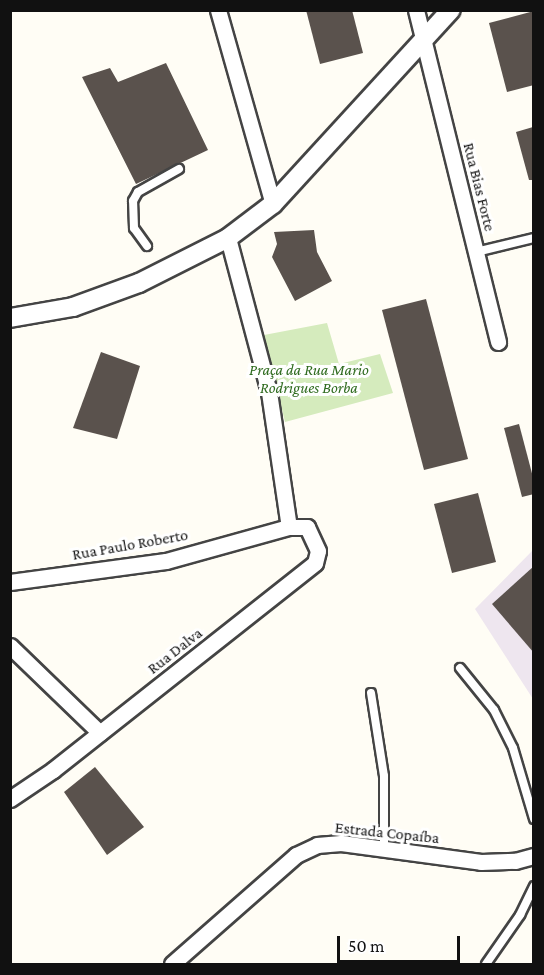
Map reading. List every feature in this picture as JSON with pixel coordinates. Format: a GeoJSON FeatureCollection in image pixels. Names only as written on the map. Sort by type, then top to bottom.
{"type":"FeatureCollection","features":[{"type":"Feature","properties":{"kind":"street"},"geometry":{"type":"LineString","coordinates":[[218,10],[273,204]]}},
{"type":"Feature","properties":{"kind":"street","name":"Rua Bias Forte"},"geometry":{"type":"LineString","coordinates":[[416,10],[498,342]]}},
{"type":"Feature","properties":{"kind":"street"},"geometry":{"type":"LineString","coordinates":[[10,318],[73,307],[128,287],[228,238],[273,204],[451,10]]}},
{"type":"Feature","properties":{"kind":"street"},"geometry":{"type":"LineString","coordinates":[[228,238],[269,392],[290,527]]}},
{"type":"Feature","properties":{"kind":"street","name":"Rua Paulo Roberto"},"geometry":{"type":"LineString","coordinates":[[10,582],[166,561],[290,527]]}},
{"type":"Feature","properties":{"kind":"street","name":"Rua Dalva"},"geometry":{"type":"LineString","coordinates":[[10,799],[100,733],[315,563],[318,551],[312,532],[307,527],[290,527]]}},
{"type":"Feature","properties":{"kind":"street"},"geometry":{"type":"LineString","coordinates":[[10,646],[100,733]]}},
{"type":"Feature","properties":{"kind":"street","name":"Estrada Copaíba"},"geometry":{"type":"LineString","coordinates":[[172,964],[296,855],[317,845],[341,843],[481,862],[515,861],[534,856]]}},
{"type":"Feature","properties":{"kind":"lane"},"geometry":{"type":"LineString","coordinates":[[147,246],[134,228],[133,201],[138,192],[179,169]]}},
{"type":"Feature","properties":{"kind":"lane"},"geometry":{"type":"LineString","coordinates":[[476,252],[534,238]]}},
{"type":"Feature","properties":{"kind":"lane"},"geometry":{"type":"LineString","coordinates":[[460,668],[494,710],[526,783],[534,819]]}},
{"type":"Feature","properties":{"kind":"lane"},"geometry":{"type":"LineString","coordinates":[[371,693],[384,777],[384,848]]}},
{"type":"Feature","properties":{"kind":"lane"},"geometry":{"type":"LineString","coordinates":[[486,964],[520,915],[534,886]]}},
{"type":"Feature","properties":{"kind":"shaded area"},"geometry":{"type":"Polygon","coordinates":[[[533,550],[533,699],[475,609],[533,550]]]}},
{"type":"Feature","properties":{"kind":"green space","name":"Praça da Rua Mario Rodrigues Borba"},"geometry":{"type":"Polygon","coordinates":[[[327,323],[339,364],[380,354],[393,393],[285,422],[264,335],[327,323]]]}},
{"type":"Feature","properties":{"kind":"building"},"geometry":{"type":"Polygon","coordinates":[[[306,10],[352,10],[363,53],[320,64],[306,10]]]}},
{"type":"Feature","properties":{"kind":"building"},"geometry":{"type":"Polygon","coordinates":[[[534,11],[534,85],[507,92],[489,23],[534,11]]]}},
{"type":"Feature","properties":{"kind":"building"},"geometry":{"type":"Polygon","coordinates":[[[166,63],[208,150],[136,184],[82,77],[110,68],[118,82],[166,63]]]}},
{"type":"Feature","properties":{"kind":"building"},"geometry":{"type":"Polygon","coordinates":[[[533,127],[534,180],[529,180],[516,132],[533,127]]]}},
{"type":"Feature","properties":{"kind":"building"},"geometry":{"type":"Polygon","coordinates":[[[314,230],[317,252],[332,281],[295,301],[272,257],[277,244],[274,232],[314,230]]]}},
{"type":"Feature","properties":{"kind":"building"},"geometry":{"type":"Polygon","coordinates":[[[426,299],[468,459],[424,470],[382,310],[426,299]]]}},
{"type":"Feature","properties":{"kind":"building"},"geometry":{"type":"Polygon","coordinates":[[[101,352],[140,366],[117,439],[73,428],[101,352]]]}},
{"type":"Feature","properties":{"kind":"building"},"geometry":{"type":"Polygon","coordinates":[[[519,424],[534,481],[534,494],[522,497],[504,428],[519,424]]]}},
{"type":"Feature","properties":{"kind":"building"},"geometry":{"type":"Polygon","coordinates":[[[478,493],[496,562],[452,573],[434,504],[478,493]]]}},
{"type":"Feature","properties":{"kind":"building"},"geometry":{"type":"Polygon","coordinates":[[[534,566],[534,653],[492,604],[534,566]]]}},
{"type":"Feature","properties":{"kind":"building"},"geometry":{"type":"Polygon","coordinates":[[[95,767],[144,827],[107,855],[64,792],[95,767]]]}}]}
